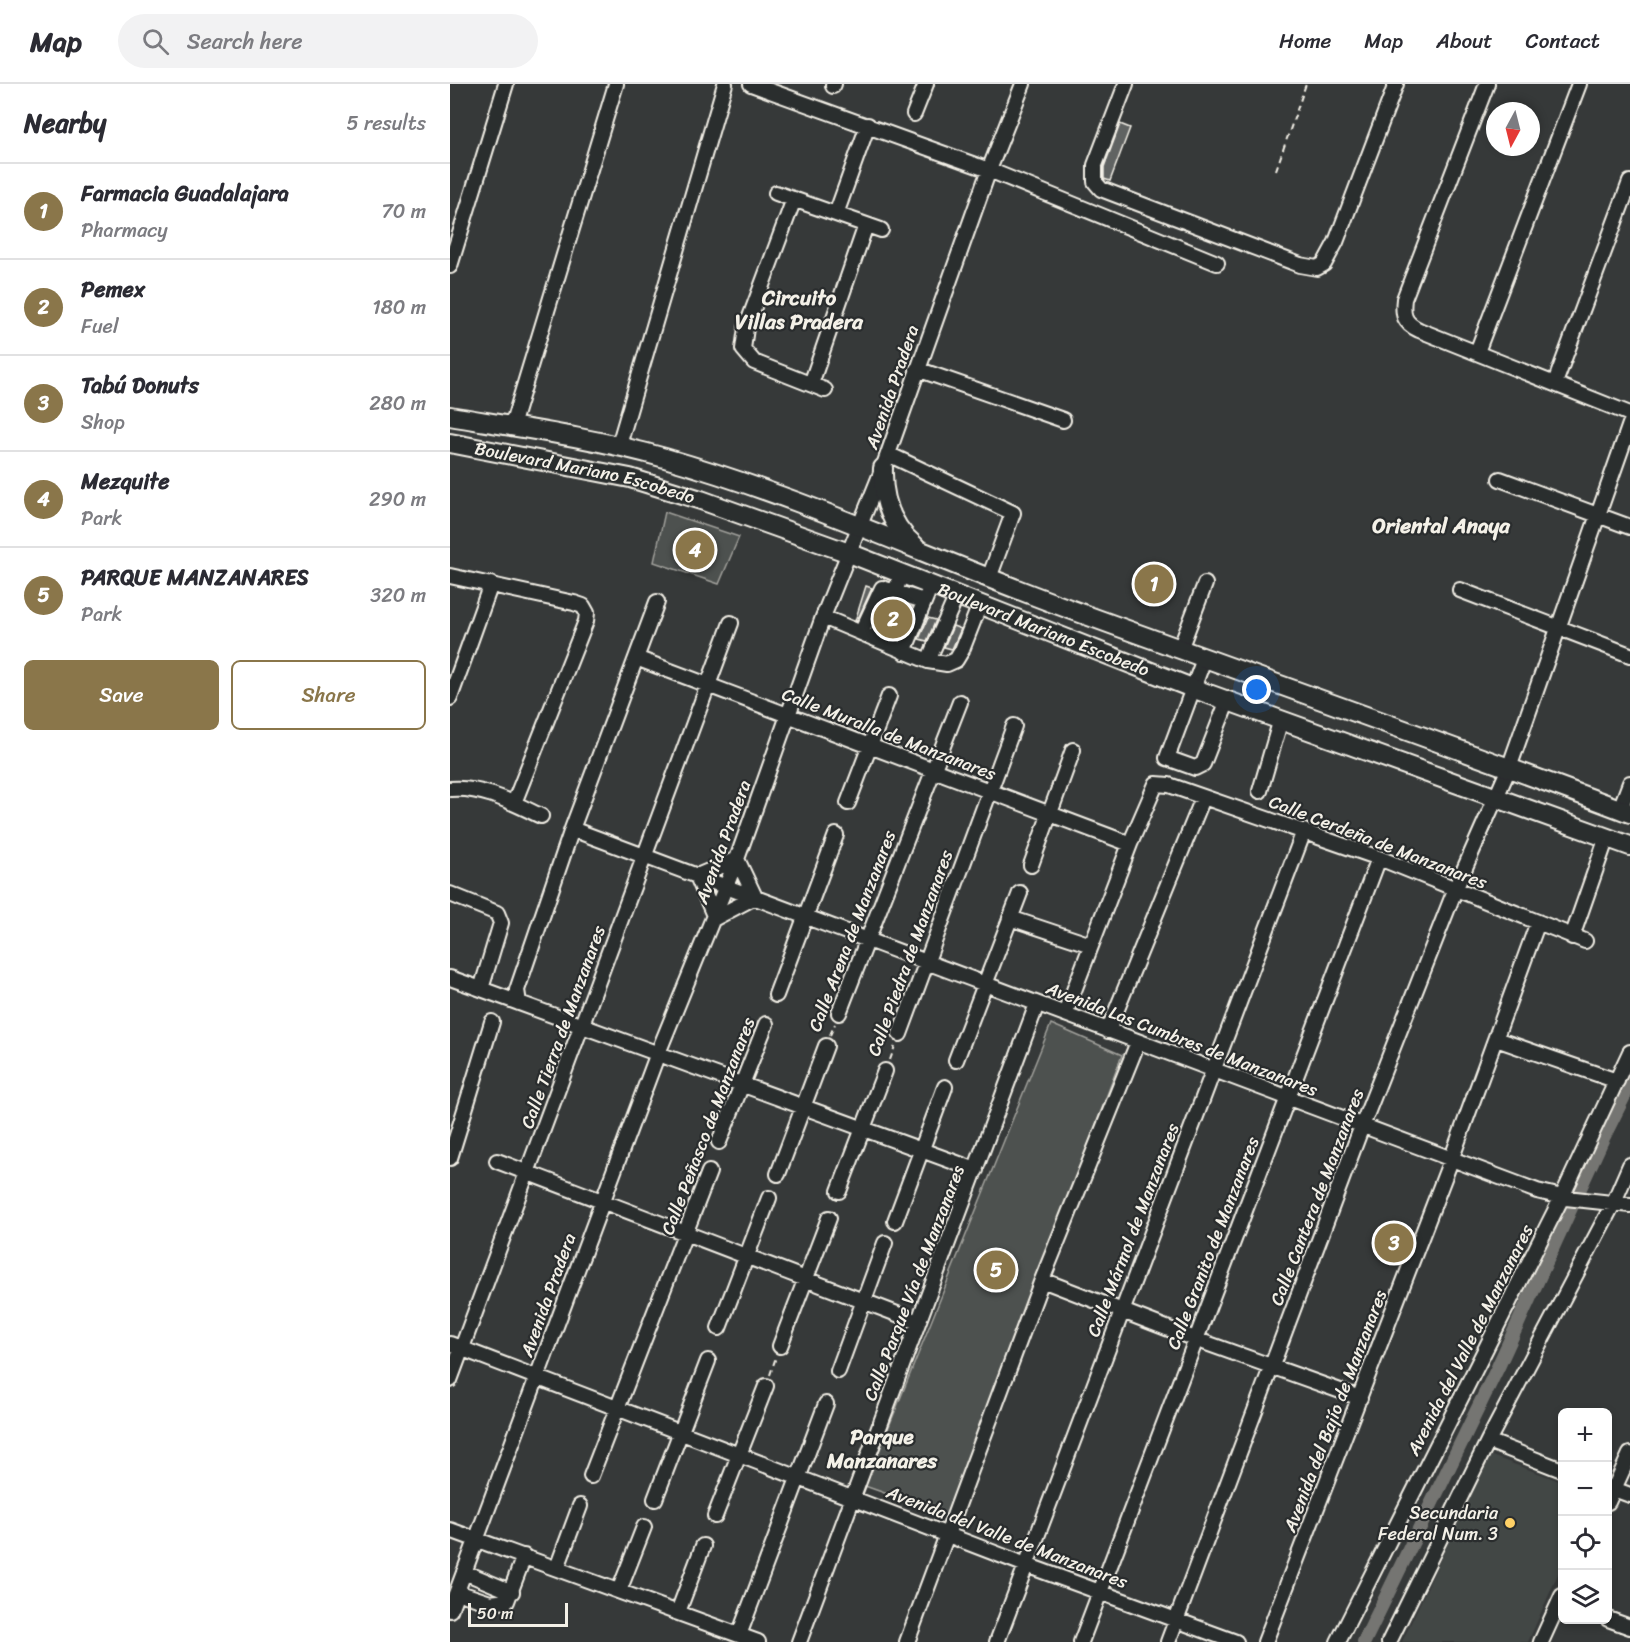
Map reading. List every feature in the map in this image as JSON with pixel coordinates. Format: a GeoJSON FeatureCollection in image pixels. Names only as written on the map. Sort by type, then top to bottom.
{"type":"FeatureCollection","features":[{"type":"Feature","properties":{"kind":"main road","name":"Boulevard Mariano Escobedo"},"geometry":{"type":"LineString","coordinates":[[450,416],[619,445],[701,469],[859,525],[926,555],[1204,659],[1625,811]]}},
{"type":"Feature","properties":{"kind":"main road","name":"Boulevard Mariano Escobedo"},"geometry":{"type":"LineString","coordinates":[[450,443],[651,484],[849,553],[902,574],[928,593],[957,595],[1192,688],[1630,846]]}},
{"type":"Feature","properties":{"kind":"main road"},"geometry":{"type":"LineString","coordinates":[[885,461],[884,492],[896,526],[926,555]]}},
{"type":"Feature","properties":{"kind":"street"},"geometry":{"type":"LineString","coordinates":[[450,266],[506,84]]}},
{"type":"Feature","properties":{"kind":"street"},"geometry":{"type":"LineString","coordinates":[[512,426],[616,84]]}},
{"type":"Feature","properties":{"kind":"street"},"geometry":{"type":"LineString","coordinates":[[619,445],[725,84]]}},
{"type":"Feature","properties":{"kind":"street"},"geometry":{"type":"LineString","coordinates":[[752,84],[989,170],[1217,263]]}},
{"type":"Feature","properties":{"kind":"street"},"geometry":{"type":"LineString","coordinates":[[914,114],[926,84]]}},
{"type":"Feature","properties":{"kind":"street","name":"Avenida Pradera"},"geometry":{"type":"LineString","coordinates":[[450,1610],[658,1053],[715,918],[823,617],[885,461],[989,170],[1023,84]]}},
{"type":"Feature","properties":{"kind":"street"},"geometry":{"type":"LineString","coordinates":[[1126,84],[1095,165],[1095,182],[1110,194],[1246,247],[1300,265],[1317,268],[1324,264],[1336,242],[1396,84]]}},
{"type":"Feature","properties":{"kind":"street"},"geometry":{"type":"LineString","coordinates":[[1487,84],[1404,299],[1404,319],[1410,326],[1630,414]]}},
{"type":"Feature","properties":{"kind":"street"},"geometry":{"type":"LineString","coordinates":[[1477,352],[1579,84]]}},
{"type":"Feature","properties":{"kind":"street"},"geometry":{"type":"LineString","coordinates":[[836,214],[868,125]]}},
{"type":"Feature","properties":{"kind":"street"},"geometry":{"type":"LineString","coordinates":[[1555,383],[1630,182]]}},
{"type":"Feature","properties":{"kind":"street"},"geometry":{"type":"LineString","coordinates":[[776,193],[881,230]]}},
{"type":"Feature","properties":{"kind":"street"},"geometry":{"type":"LineString","coordinates":[[794,199],[746,328],[743,349],[754,362],[825,390]]}},
{"type":"Feature","properties":{"kind":"street"},"geometry":{"type":"LineString","coordinates":[[811,384],[866,225]]}},
{"type":"Feature","properties":{"kind":"street"},"geometry":{"type":"LineString","coordinates":[[917,369],[1063,420]]}},
{"type":"Feature","properties":{"kind":"street","name":"Calle Cantera de Manzanares"},"geometry":{"type":"LineString","coordinates":[[1168,1642],[1362,1125],[1455,890],[1509,768],[1630,424]]}},
{"type":"Feature","properties":{"kind":"street"},"geometry":{"type":"LineString","coordinates":[[885,461],[1012,511],[1013,515],[989,578]]}},
{"type":"Feature","properties":{"kind":"street"},"geometry":{"type":"LineString","coordinates":[[1500,478],[1630,527]]}},
{"type":"Feature","properties":{"kind":"street"},"geometry":{"type":"LineString","coordinates":[[874,638],[902,574]]}},
{"type":"Feature","properties":{"kind":"street"},"geometry":{"type":"LineString","coordinates":[[450,576],[574,603],[583,606],[587,613],[586,621],[514,803]]}},
{"type":"Feature","properties":{"kind":"street"},"geometry":{"type":"LineString","coordinates":[[450,698],[491,584]]}},
{"type":"Feature","properties":{"kind":"street"},"geometry":{"type":"LineString","coordinates":[[1180,650],[1205,584]]}},
{"type":"Feature","properties":{"kind":"street"},"geometry":{"type":"LineString","coordinates":[[861,633],[882,588],[928,593],[904,652]]}},
{"type":"Feature","properties":{"kind":"street"},"geometry":{"type":"LineString","coordinates":[[1460,590],[1630,655]]}},
{"type":"Feature","properties":{"kind":"street"},"geometry":{"type":"LineString","coordinates":[[928,662],[957,595]]}},
{"type":"Feature","properties":{"kind":"street"},"geometry":{"type":"LineString","coordinates":[[515,1002],[517,990],[572,829],[657,602]]}},
{"type":"Feature","properties":{"kind":"street"},"geometry":{"type":"LineString","coordinates":[[823,617],[928,662],[947,664],[956,660],[965,644],[980,604]]}},
{"type":"Feature","properties":{"kind":"street","name":"Calle Tierra de Manzanares"},"geometry":{"type":"LineString","coordinates":[[450,1380],[456,1347],[528,1173],[581,1024],[646,857],[731,623]]}},
{"type":"Feature","properties":{"kind":"street","name":"Calle Muralla de Manzanares"},"geometry":{"type":"LineString","coordinates":[[636,658],[1130,844]]}},
{"type":"Feature","properties":{"kind":"street"},"geometry":{"type":"LineString","coordinates":[[1204,659],[1167,758],[1194,768],[1203,764],[1228,700]]}},
{"type":"Feature","properties":{"kind":"street"},"geometry":{"type":"LineString","coordinates":[[848,803],[889,696]]}},
{"type":"Feature","properties":{"kind":"street","name":"Calle Arena de Manzanares"},"geometry":{"type":"LineString","coordinates":[[839,1013],[960,702]]}},
{"type":"Feature","properties":{"kind":"street"},"geometry":{"type":"LineString","coordinates":[[1260,791],[1281,719]]}},
{"type":"Feature","properties":{"kind":"street","name":"Calle Piedra de Manzanares"},"geometry":{"type":"LineString","coordinates":[[900,1034],[1014,726]]}},
{"type":"Feature","properties":{"kind":"street"},"geometry":{"type":"LineString","coordinates":[[1032,865],[1073,750]]}},
{"type":"Feature","properties":{"kind":"street"},"geometry":{"type":"LineString","coordinates":[[1625,811],[1630,783]]}},
{"type":"Feature","properties":{"kind":"street","name":"Calle Cerdeña de Manzanares"},"geometry":{"type":"LineString","coordinates":[[1130,844],[1156,784],[1169,785],[1379,858],[1578,939],[1607,837]]}},
{"type":"Feature","properties":{"kind":"street"},"geometry":{"type":"LineString","coordinates":[[450,789],[474,790],[514,803],[541,816]]}},
{"type":"Feature","properties":{"kind":"street"},"geometry":{"type":"LineString","coordinates":[[1108,1031],[1203,798]]}},
{"type":"Feature","properties":{"kind":"street","name":"Avenida Las Cumbres de Manzanares"},"geometry":{"type":"LineString","coordinates":[[572,829],[1537,1191],[1564,1198],[1630,1205]]}},
{"type":"Feature","properties":{"kind":"street","name":"Calle Mármol de Manzanares"},"geometry":{"type":"LineString","coordinates":[[997,1642],[1304,831]]}},
{"type":"Feature","properties":{"kind":"street"},"geometry":{"type":"LineString","coordinates":[[776,995],[836,835]]}},
{"type":"Feature","properties":{"kind":"street"},"geometry":{"type":"LineString","coordinates":[[1065,1014],[1130,844]]}},
{"type":"Feature","properties":{"kind":"street","name":"Calle Granito de Manzanares"},"geometry":{"type":"LineString","coordinates":[[1081,1642],[1379,858]]}},
{"type":"Feature","properties":{"kind":"street"},"geometry":{"type":"LineString","coordinates":[[737,859],[754,897],[715,918],[697,876],[737,859]]}},
{"type":"Feature","properties":{"kind":"street"},"geometry":{"type":"LineString","coordinates":[[956,1060],[1020,893]]}},
{"type":"Feature","properties":{"kind":"street"},"geometry":{"type":"LineString","coordinates":[[450,894],[497,913],[501,923],[481,989]]}},
{"type":"Feature","properties":{"kind":"street"},"geometry":{"type":"LineString","coordinates":[[1010,918],[1091,945]]}},
{"type":"Feature","properties":{"kind":"street","name":"Avenida del Bajío de Manzanares"},"geometry":{"type":"LineString","coordinates":[[1265,1642],[1451,1160],[1538,922]]}},
{"type":"Feature","properties":{"kind":"street"},"geometry":{"type":"LineString","coordinates":[[450,978],[743,1083],[976,1170]]}},
{"type":"Feature","properties":{"kind":"street","name":"Calle Parque Vía de Manzanares"},"geometry":{"type":"LineString","coordinates":[[799,1642],[1037,1004]]}},
{"type":"Feature","properties":{"kind":"street"},"geometry":{"type":"LineString","coordinates":[[450,1158],[492,1022]]}},
{"type":"Feature","properties":{"kind":"street","name":"Calle Peñasco de Manzanares"},"geometry":{"type":"LineString","coordinates":[[719,1142],[766,1024]]}},
{"type":"Feature","properties":{"kind":"street"},"geometry":{"type":"LineString","coordinates":[[1496,1039],[1617,1081]]}},
{"type":"Feature","properties":{"kind":"street"},"geometry":{"type":"LineString","coordinates":[[907,1642],[1042,1280],[1138,1042]]}},
{"type":"Feature","properties":{"kind":"street","name":"Calle Arena de Manzanares"},"geometry":{"type":"LineString","coordinates":[[778,1174],[826,1046]]}},
{"type":"Feature","properties":{"kind":"street","name":"Avenida del Valle de Manzanares"},"geometry":{"type":"LineString","coordinates":[[1338,1642],[1564,1198],[1630,1052]]}},
{"type":"Feature","properties":{"kind":"street","name":"Calle Piedra de Manzanares"},"geometry":{"type":"LineString","coordinates":[[839,1191],[885,1071]]}},
{"type":"Feature","properties":{"kind":"street"},"geometry":{"type":"LineString","coordinates":[[895,1221],[945,1087]]}},
{"type":"Feature","properties":{"kind":"street"},"geometry":{"type":"LineString","coordinates":[[497,1161],[918,1322]]}},
{"type":"Feature","properties":{"kind":"street"},"geometry":{"type":"LineString","coordinates":[[1389,1642],[1488,1441],[1630,1164]]}},
{"type":"Feature","properties":{"kind":"street","name":"Calle Peñasco de Manzanares"},"geometry":{"type":"LineString","coordinates":[[591,1476],[709,1172]]}},
{"type":"Feature","properties":{"kind":"street"},"geometry":{"type":"LineString","coordinates":[[719,1328],[769,1198]]}},
{"type":"Feature","properties":{"kind":"street"},"geometry":{"type":"LineString","coordinates":[[780,1346],[829,1218]]}},
{"type":"Feature","properties":{"kind":"street"},"geometry":{"type":"LineString","coordinates":[[838,1371],[885,1243]]}},
{"type":"Feature","properties":{"kind":"street"},"geometry":{"type":"LineString","coordinates":[[1042,1280],[1195,1339],[1360,1398]]}},
{"type":"Feature","properties":{"kind":"street","name":"Avenida del Valle de Manzanares"},"geometry":{"type":"LineString","coordinates":[[456,1347],[1026,1565],[1236,1642]]}},
{"type":"Feature","properties":{"kind":"street"},"geometry":{"type":"LineString","coordinates":[[655,1499],[708,1361]]}},
{"type":"Feature","properties":{"kind":"street"},"geometry":{"type":"LineString","coordinates":[[715,1516],[766,1386]]}},
{"type":"Feature","properties":{"kind":"street"},"geometry":{"type":"LineString","coordinates":[[739,1635],[826,1404]]}},
{"type":"Feature","properties":{"kind":"street"},"geometry":{"type":"LineString","coordinates":[[1488,1441],[1558,1468]]}},
{"type":"Feature","properties":{"kind":"street"},"geometry":{"type":"LineString","coordinates":[[1612,1488],[1630,1454]]}},
{"type":"Feature","properties":{"kind":"street"},"geometry":{"type":"LineString","coordinates":[[1612,1492],[1630,1495]]}},
{"type":"Feature","properties":{"kind":"street"},"geometry":{"type":"LineString","coordinates":[[557,1568],[580,1506]]}},
{"type":"Feature","properties":{"kind":"street"},"geometry":{"type":"LineString","coordinates":[[619,1591],[644,1527]]}},
{"type":"Feature","properties":{"kind":"street"},"geometry":{"type":"LineString","coordinates":[[450,1530],[758,1642]]}},
{"type":"Feature","properties":{"kind":"street"},"geometry":{"type":"LineString","coordinates":[[678,1612],[703,1546]]}},
{"type":"Feature","properties":{"kind":"street"},"geometry":{"type":"LineString","coordinates":[[457,1592],[500,1604],[507,1601],[524,1556]]}},
{"type":"Feature","properties":{"kind":"street"},"geometry":{"type":"LineString","coordinates":[[464,1572],[512,1592]]}},
{"type":"Feature","properties":{"kind":"street"},"geometry":{"type":"LineString","coordinates":[[1541,1642],[1558,1608]]}},
{"type":"Feature","properties":{"kind":"street"},"geometry":{"type":"LineString","coordinates":[[1612,1620],[1630,1627]]}},
{"type":"Feature","properties":{"kind":"path"},"geometry":{"type":"LineString","coordinates":[[1275,170],[1306,84]]}},
{"type":"Feature","properties":{"kind":"path","name":"Calle Arena de Manzanares"},"geometry":{"type":"LineString","coordinates":[[826,1046],[839,1013]]}},
{"type":"Feature","properties":{"kind":"path","name":"Calle Piedra de Manzanares"},"geometry":{"type":"LineString","coordinates":[[885,1071],[900,1034]]}},
{"type":"Feature","properties":{"kind":"path"},"geometry":{"type":"LineString","coordinates":[[766,1386],[780,1346]]}},
{"type":"Feature","properties":{"kind":"shaded area"},"geometry":{"type":"Polygon","coordinates":[[[665,512],[739,537],[719,584],[654,562],[665,512]]]}},
{"type":"Feature","properties":{"kind":"shaded area","name":"Parque Manzanares"},"geometry":{"type":"Polygon","coordinates":[[[1051,1024],[1122,1055],[949,1516],[865,1486],[1051,1024]]]}},
{"type":"Feature","properties":{"kind":"shaded area","name":"Secundaria Federal Num. 3"},"geometry":{"type":"Polygon","coordinates":[[[1489,1455],[1558,1481],[1558,1574],[1528,1642],[1402,1642],[1489,1455]]]}},
{"type":"Feature","properties":{"kind":"building"},"geometry":{"type":"Polygon","coordinates":[[[1120,124],[1130,128],[1110,181],[1104,179],[1104,167],[1120,124]]]}},
{"type":"Feature","properties":{"kind":"building"},"geometry":{"type":"Polygon","coordinates":[[[866,586],[872,588],[855,621],[866,586]]]}},
{"type":"Feature","properties":{"kind":"building"},"geometry":{"type":"Polygon","coordinates":[[[900,603],[913,607],[901,636],[888,631],[900,603]]]}},
{"type":"Feature","properties":{"kind":"building"},"geometry":{"type":"Polygon","coordinates":[[[928,618],[936,620],[927,641],[919,639],[928,618]]]}},
{"type":"Feature","properties":{"kind":"building"},"geometry":{"type":"Polygon","coordinates":[[[953,626],[961,629],[952,649],[944,647],[953,626]]]}},
{"type":"Feature","properties":{"kind":"waterway"},"geometry":{"type":"LineString","coordinates":[[1364,1642],[1498,1367],[1630,1084]]}},
{"type":"Feature","properties":{"kind":"place","name":"Mezquite"},"geometry":{"type":"Point","coordinates":[695,550]}},
{"type":"Feature","properties":{"kind":"place","name":"Farmacia Guadalajara"},"geometry":{"type":"Point","coordinates":[1154,584]}},
{"type":"Feature","properties":{"kind":"place","name":"Pemex"},"geometry":{"type":"Point","coordinates":[893,619]}},
{"type":"Feature","properties":{"kind":"place","name":"Tabú Donuts"},"geometry":{"type":"Point","coordinates":[1394,1243]}},
{"type":"Feature","properties":{"kind":"place","name":"PARQUE MANZANARES"},"geometry":{"type":"Point","coordinates":[996,1270]}},
{"type":"Feature","properties":{"kind":"place","name":"Secundaria Federal Num. 3"},"geometry":{"type":"Point","coordinates":[1510,1523]}},
{"type":"Feature","properties":{"kind":"district","name":"Circuito Villas Pradera"},"geometry":{"type":"Point","coordinates":[799,310]}},
{"type":"Feature","properties":{"kind":"district","name":"Oriental Anaya"},"geometry":{"type":"Point","coordinates":[1441,526]}},
{"type":"Feature","properties":{"kind":"district","name":"Parque Manzanares"},"geometry":{"type":"Point","coordinates":[882,1449]}}]}
